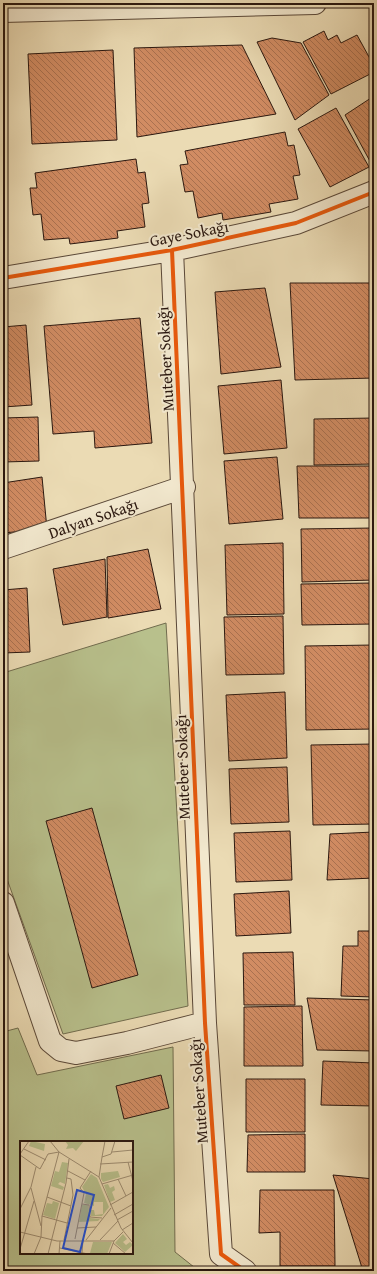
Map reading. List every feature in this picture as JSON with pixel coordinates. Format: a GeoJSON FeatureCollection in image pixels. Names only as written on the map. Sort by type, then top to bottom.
{"type":"FeatureCollection","features":[{"type":"Feature","properties":{"kind":"street"},"geometry":{"type":"LineString","coordinates":[[3,11],[315,3]]}},
{"type":"Feature","properties":{"kind":"street","name":"Gaye Sokağı"},"geometry":{"type":"LineString","coordinates":[[3,278],[172,250],[296,222],[374,192]]}},
{"type":"Feature","properties":{"kind":"street","name":"Muteber Sokağı"},"geometry":{"type":"LineString","coordinates":[[172,250],[184,487],[205,1023],[221,1254],[245,1271]]}},
{"type":"Feature","properties":{"kind":"street","name":"Dalyan Sokağı"},"geometry":{"type":"LineString","coordinates":[[3,548],[184,487]]}},
{"type":"Feature","properties":{"kind":"street"},"geometry":{"type":"LineString","coordinates":[[3,903],[50,1041],[60,1050],[76,1053],[127,1043],[205,1023]]}},
{"type":"Feature","properties":{"kind":"green space"},"geometry":{"type":"Polygon","coordinates":[[[166,623],[188,1006],[63,1034],[3,868],[3,673],[166,623]]]}},
{"type":"Feature","properties":{"kind":"green space"},"geometry":{"type":"Polygon","coordinates":[[[18,1028],[37,1075],[173,1047],[175,1252],[199,1271],[3,1271],[3,1032],[18,1028]]]}},
{"type":"Feature","properties":{"kind":"building"},"geometry":{"type":"Polygon","coordinates":[[[324,31],[328,40],[337,35],[341,43],[357,35],[374,66],[374,72],[331,94],[303,42],[324,31]]]}},
{"type":"Feature","properties":{"kind":"building"},"geometry":{"type":"Polygon","coordinates":[[[272,38],[301,43],[329,95],[295,120],[257,42],[272,38]]]}},
{"type":"Feature","properties":{"kind":"building"},"geometry":{"type":"Polygon","coordinates":[[[242,45],[276,114],[137,137],[134,48],[242,45]]]}},
{"type":"Feature","properties":{"kind":"building"},"geometry":{"type":"Polygon","coordinates":[[[113,50],[117,140],[32,144],[28,54],[113,50]]]}},
{"type":"Feature","properties":{"kind":"building"},"geometry":{"type":"Polygon","coordinates":[[[374,96],[374,164],[372,165],[345,115],[374,96]]]}},
{"type":"Feature","properties":{"kind":"building"},"geometry":{"type":"Polygon","coordinates":[[[336,108],[369,167],[330,187],[298,129],[336,108]]]}},
{"type":"Feature","properties":{"kind":"building"},"geometry":{"type":"Polygon","coordinates":[[[285,132],[288,146],[294,145],[300,175],[293,176],[298,199],[269,204],[271,212],[223,220],[222,213],[198,218],[193,191],[185,192],[180,165],[188,164],[185,151],[285,132]]]}},
{"type":"Feature","properties":{"kind":"building"},"geometry":{"type":"Polygon","coordinates":[[[136,159],[138,173],[145,172],[149,203],[142,204],[145,227],[117,231],[118,238],[70,244],[69,238],[44,240],[41,214],[33,215],[30,188],[37,188],[35,173],[136,159]]]}},
{"type":"Feature","properties":{"kind":"building"},"geometry":{"type":"Polygon","coordinates":[[[290,283],[372,283],[374,378],[295,380],[290,283]]]}},
{"type":"Feature","properties":{"kind":"building"},"geometry":{"type":"Polygon","coordinates":[[[265,288],[281,367],[221,374],[215,292],[265,288]]]}},
{"type":"Feature","properties":{"kind":"building"},"geometry":{"type":"Polygon","coordinates":[[[140,318],[152,443],[95,448],[94,431],[53,434],[44,326],[140,318]]]}},
{"type":"Feature","properties":{"kind":"building"},"geometry":{"type":"Polygon","coordinates":[[[26,325],[32,405],[3,407],[3,327],[26,325]]]}},
{"type":"Feature","properties":{"kind":"building"},"geometry":{"type":"Polygon","coordinates":[[[281,380],[287,448],[224,454],[218,386],[281,380]]]}},
{"type":"Feature","properties":{"kind":"building"},"geometry":{"type":"Polygon","coordinates":[[[38,417],[39,461],[3,462],[3,418],[38,417]]]}},
{"type":"Feature","properties":{"kind":"building"},"geometry":{"type":"Polygon","coordinates":[[[374,418],[374,464],[314,465],[314,419],[374,418]]]}},
{"type":"Feature","properties":{"kind":"building"},"geometry":{"type":"Polygon","coordinates":[[[277,457],[283,519],[229,524],[224,461],[277,457]]]}},
{"type":"Feature","properties":{"kind":"building"},"geometry":{"type":"Polygon","coordinates":[[[297,466],[374,466],[374,518],[299,518],[297,466]]]}},
{"type":"Feature","properties":{"kind":"building"},"geometry":{"type":"Polygon","coordinates":[[[42,477],[47,529],[3,533],[3,483],[42,477]]]}},
{"type":"Feature","properties":{"kind":"building"},"geometry":{"type":"Polygon","coordinates":[[[374,528],[374,580],[302,582],[301,529],[374,528]]]}},
{"type":"Feature","properties":{"kind":"building"},"geometry":{"type":"Polygon","coordinates":[[[283,543],[284,614],[227,615],[225,545],[283,543]]]}},
{"type":"Feature","properties":{"kind":"building"},"geometry":{"type":"Polygon","coordinates":[[[148,549],[161,609],[108,618],[107,557],[148,549]]]}},
{"type":"Feature","properties":{"kind":"building"},"geometry":{"type":"Polygon","coordinates":[[[105,559],[107,617],[63,625],[53,569],[105,559]]]}},
{"type":"Feature","properties":{"kind":"building"},"geometry":{"type":"Polygon","coordinates":[[[374,583],[374,624],[302,625],[301,584],[374,583]]]}},
{"type":"Feature","properties":{"kind":"building"},"geometry":{"type":"Polygon","coordinates":[[[27,588],[30,652],[3,653],[3,590],[27,588]]]}},
{"type":"Feature","properties":{"kind":"building"},"geometry":{"type":"Polygon","coordinates":[[[283,616],[284,674],[226,675],[224,617],[283,616]]]}},
{"type":"Feature","properties":{"kind":"building"},"geometry":{"type":"Polygon","coordinates":[[[374,645],[374,729],[306,730],[305,646],[374,645]]]}},
{"type":"Feature","properties":{"kind":"building"},"geometry":{"type":"Polygon","coordinates":[[[285,692],[287,758],[229,761],[226,695],[285,692]]]}},
{"type":"Feature","properties":{"kind":"building"},"geometry":{"type":"Polygon","coordinates":[[[374,744],[374,824],[313,825],[311,745],[374,744]]]}},
{"type":"Feature","properties":{"kind":"building"},"geometry":{"type":"Polygon","coordinates":[[[287,767],[289,822],[231,824],[229,769],[287,767]]]}},
{"type":"Feature","properties":{"kind":"building"},"geometry":{"type":"Polygon","coordinates":[[[92,808],[138,975],[92,988],[46,821],[92,808]]]}},
{"type":"Feature","properties":{"kind":"building"},"geometry":{"type":"Polygon","coordinates":[[[290,831],[292,880],[236,882],[234,833],[290,831]]]}},
{"type":"Feature","properties":{"kind":"building"},"geometry":{"type":"Polygon","coordinates":[[[374,832],[374,878],[327,880],[330,834],[374,832]]]}},
{"type":"Feature","properties":{"kind":"building"},"geometry":{"type":"Polygon","coordinates":[[[289,891],[291,933],[236,936],[234,894],[289,891]]]}},
{"type":"Feature","properties":{"kind":"building"},"geometry":{"type":"Polygon","coordinates":[[[358,931],[374,931],[374,997],[341,996],[343,946],[358,946],[358,931]]]}},
{"type":"Feature","properties":{"kind":"building"},"geometry":{"type":"Polygon","coordinates":[[[293,952],[295,1005],[244,1005],[243,953],[293,952]]]}},
{"type":"Feature","properties":{"kind":"building"},"geometry":{"type":"Polygon","coordinates":[[[307,998],[374,1000],[374,1051],[317,1050],[307,998]]]}},
{"type":"Feature","properties":{"kind":"building"},"geometry":{"type":"Polygon","coordinates":[[[302,1006],[303,1066],[244,1066],[244,1007],[302,1006]]]}},
{"type":"Feature","properties":{"kind":"building"},"geometry":{"type":"Polygon","coordinates":[[[323,1061],[374,1063],[374,1106],[321,1105],[323,1061]]]}},
{"type":"Feature","properties":{"kind":"building"},"geometry":{"type":"Polygon","coordinates":[[[161,1075],[169,1108],[124,1119],[116,1086],[161,1075]]]}},
{"type":"Feature","properties":{"kind":"building"},"geometry":{"type":"Polygon","coordinates":[[[246,1079],[305,1079],[305,1132],[246,1132],[246,1079]]]}},
{"type":"Feature","properties":{"kind":"building"},"geometry":{"type":"Polygon","coordinates":[[[305,1134],[305,1172],[247,1172],[248,1135],[305,1134]]]}},
{"type":"Feature","properties":{"kind":"building"},"geometry":{"type":"Polygon","coordinates":[[[333,1175],[374,1179],[374,1271],[363,1271],[333,1175]]]}},
{"type":"Feature","properties":{"kind":"building"},"geometry":{"type":"Polygon","coordinates":[[[260,1190],[334,1190],[335,1266],[280,1266],[280,1232],[259,1233],[260,1190]]]}},
{"type":"Feature","properties":{"kind":"cycle path"},"geometry":{"type":"LineString","coordinates":[[3,278],[172,250],[296,223],[374,192]]}},
{"type":"Feature","properties":{"kind":"cycle path"},"geometry":{"type":"LineString","coordinates":[[172,250],[205,1023],[221,1254],[245,1271]]}}]}
